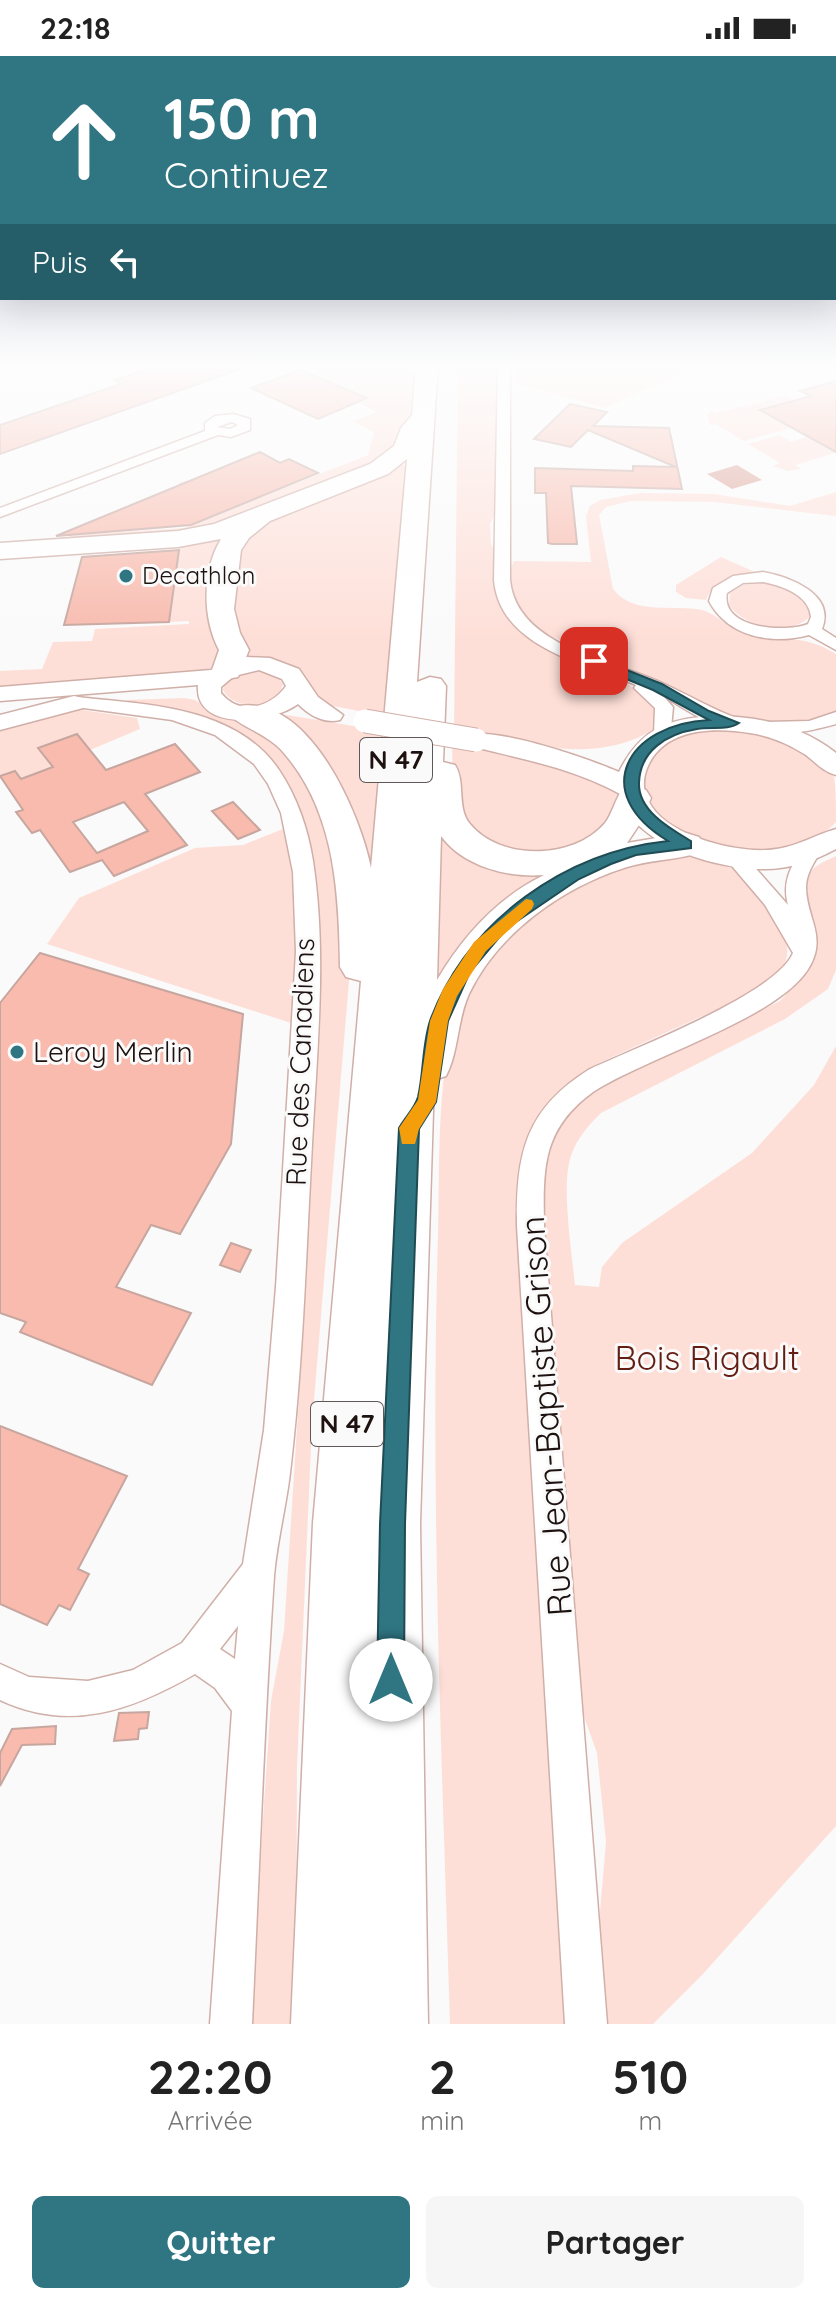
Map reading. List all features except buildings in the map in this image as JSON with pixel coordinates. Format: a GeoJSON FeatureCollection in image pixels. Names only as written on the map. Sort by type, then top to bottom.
{"type":"FeatureCollection","features":[{"type":"Feature","properties":{"kind":"highway"},"geometry":{"type":"LineString","coordinates":[[0,551],[196,537],[379,469],[395,457]]}},
{"type":"Feature","properties":{"kind":"highway","name":"N 47"},"geometry":{"type":"LineString","coordinates":[[392,2024],[391,1116],[420,457]]}},
{"type":"Feature","properties":{"kind":"highway"},"geometry":{"type":"LineString","coordinates":[[432,632],[442,457]]}},
{"type":"Feature","properties":{"kind":"highway"},"geometry":{"type":"LineString","coordinates":[[217,680],[234,650],[225,633],[220,609],[228,550],[238,533],[264,513]]}},
{"type":"Feature","properties":{"kind":"highway","name":"N 47"},"geometry":{"type":"LineString","coordinates":[[327,2024],[341,1523],[355,1305],[391,1116],[430,678],[442,712],[446,813],[458,833],[480,850],[516,861],[537,863],[570,859],[587,853],[615,835],[624,824],[633,794]]}},
{"type":"Feature","properties":{"kind":"highway"},"geometry":{"type":"LineString","coordinates":[[260,711],[265,719],[292,740],[330,791],[348,837],[360,945],[357,1062],[391,1116],[427,1102],[439,1021],[449,994],[471,958],[501,924],[561,883],[606,860],[634,850],[686,845]]}},
{"type":"Feature","properties":{"kind":"street"},"geometry":{"type":"LineString","coordinates":[[0,513],[148,457]]}},
{"type":"Feature","properties":{"kind":"street"},"geometry":{"type":"LineString","coordinates":[[503,457],[502,580],[506,605],[534,633],[658,687],[704,714],[732,723],[767,728],[810,726],[836,718]]}},
{"type":"Feature","properties":{"kind":"street"},"geometry":{"type":"LineString","coordinates":[[811,629],[825,619],[827,610],[823,600],[799,584],[782,579],[750,577],[726,585],[719,591],[719,609],[747,628],[785,634],[811,629],[836,645]]}},
{"type":"Feature","properties":{"kind":"street"},"geometry":{"type":"LineString","coordinates":[[0,723],[75,702],[217,680],[246,664],[272,665],[291,674],[296,689],[314,707],[331,715]]}},
{"type":"Feature","properties":{"kind":"street"},"geometry":{"type":"LineString","coordinates":[[618,671],[656,696],[664,707],[655,740],[632,766],[633,794]]}},
{"type":"Feature","properties":{"kind":"street"},"geometry":{"type":"LineString","coordinates":[[0,694],[217,680]]}},
{"type":"Feature","properties":{"kind":"street"},"geometry":{"type":"LineString","coordinates":[[217,680],[220,708],[331,715],[543,753],[590,767],[633,794],[651,821],[686,845],[736,859],[776,860],[809,854],[836,838]]}},
{"type":"Feature","properties":{"kind":"street"},"geometry":{"type":"LineString","coordinates":[[260,711],[285,703],[296,689]]}},
{"type":"Feature","properties":{"kind":"street","name":"Rue des Canadiens"},"geometry":{"type":"LineString","coordinates":[[75,702],[182,717],[244,744],[263,762],[279,789],[296,832],[304,871],[306,1012],[286,1366],[258,1571],[231,2024]]}},
{"type":"Feature","properties":{"kind":"street"},"geometry":{"type":"LineString","coordinates":[[543,753],[613,751],[695,725],[732,723]]}},
{"type":"Feature","properties":{"kind":"street"},"geometry":{"type":"LineString","coordinates":[[767,728],[805,743],[836,767]]}},
{"type":"Feature","properties":{"kind":"street"},"geometry":{"type":"LineString","coordinates":[[802,955],[807,934],[795,888],[798,873],[809,854]]}},
{"type":"Feature","properties":{"kind":"street"},"geometry":{"type":"LineString","coordinates":[[736,859],[768,891],[780,908],[802,955]]}},
{"type":"Feature","properties":{"kind":"street","name":"Rue Jean-Baptiste Grison"},"geometry":{"type":"LineString","coordinates":[[586,2024],[535,1290],[531,1198],[538,1140],[546,1122],[576,1090],[783,986],[799,970],[802,955]]}},
{"type":"Feature","properties":{"kind":"street"},"geometry":{"type":"LineString","coordinates":[[0,1682],[28,1695],[88,1699],[139,1686],[194,1655],[258,1571]]}},
{"type":"Feature","properties":{"kind":"street"},"geometry":{"type":"LineString","coordinates":[[194,1655],[217,1664],[241,1688],[251,1714]]}},
{"type":"Feature","properties":{"kind":"green space"},"geometry":{"type":"Polygon","coordinates":[[[363,457],[384,457],[370,468],[218,529],[68,540],[70,535],[185,528],[227,510],[178,483],[185,481],[234,508],[363,457]]]}},
{"type":"Feature","properties":{"kind":"green space"},"geometry":{"type":"Polygon","coordinates":[[[457,457],[498,457],[497,509],[490,524],[491,545],[496,550],[495,588],[504,613],[520,630],[541,644],[640,691],[658,706],[654,729],[607,747],[556,748],[454,730],[457,457]]]}},
{"type":"Feature","properties":{"kind":"green space"},"geometry":{"type":"Polygon","coordinates":[[[770,457],[822,457],[795,465],[801,469],[788,471],[773,466],[780,463],[770,457]]]}},
{"type":"Feature","properties":{"kind":"green space"},"geometry":{"type":"Polygon","coordinates":[[[401,464],[406,466],[385,716],[318,703],[302,679],[240,660],[230,632],[240,537],[247,529],[401,464]]]}},
{"type":"Feature","properties":{"kind":"green space"},"geometry":{"type":"Polygon","coordinates":[[[836,492],[836,516],[714,502],[631,501],[606,507],[599,515],[613,589],[632,603],[702,610],[740,631],[799,640],[836,654],[836,714],[811,722],[786,725],[761,723],[736,717],[688,698],[546,634],[521,612],[511,593],[510,572],[514,561],[591,562],[586,516],[590,506],[600,500],[640,493],[714,494],[790,506],[836,492]]]}},
{"type":"Feature","properties":{"kind":"green space"},"geometry":{"type":"Polygon","coordinates":[[[225,532],[226,663],[207,672],[0,689],[0,671],[42,669],[53,642],[92,641],[95,629],[189,624],[189,621],[169,622],[179,547],[75,553],[225,532]]]}},
{"type":"Feature","properties":{"kind":"green space"},"geometry":{"type":"Polygon","coordinates":[[[721,557],[757,573],[734,576],[721,582],[706,600],[686,598],[676,592],[676,585],[721,557]]]}},
{"type":"Feature","properties":{"kind":"green space"},"geometry":{"type":"Polygon","coordinates":[[[764,583],[798,591],[813,612],[795,626],[771,627],[746,620],[729,605],[730,593],[743,585],[764,583]]]}},
{"type":"Feature","properties":{"kind":"green space"},"geometry":{"type":"Polygon","coordinates":[[[252,670],[277,676],[283,684],[273,699],[255,705],[236,702],[228,697],[223,690],[227,682],[252,670]]]}},
{"type":"Feature","properties":{"kind":"green space"},"geometry":{"type":"Polygon","coordinates":[[[126,700],[195,700],[220,717],[265,726],[331,806],[350,969],[312,1424],[297,1767],[296,2024],[249,2024],[271,1701],[284,1631],[314,1115],[317,1012],[289,787],[276,767],[242,740],[202,724],[136,706],[126,700]]]}},
{"type":"Feature","properties":{"kind":"green space"},"geometry":{"type":"Polygon","coordinates":[[[82,710],[137,718],[140,729],[90,750],[76,734],[39,748],[53,767],[21,779],[14,771],[0,776],[0,729],[67,711],[82,710]]]}},
{"type":"Feature","properties":{"kind":"green space"},"geometry":{"type":"Polygon","coordinates":[[[287,715],[384,731],[370,912],[280,720],[287,715]]]}},
{"type":"Feature","properties":{"kind":"green space"},"geometry":{"type":"Polygon","coordinates":[[[739,729],[792,745],[827,767],[834,777],[836,822],[817,837],[793,847],[766,851],[710,845],[684,834],[663,819],[645,797],[641,770],[664,747],[684,735],[707,730],[739,729]]]}},
{"type":"Feature","properties":{"kind":"green space"},"geometry":{"type":"Polygon","coordinates":[[[452,742],[543,759],[613,784],[622,797],[597,836],[553,853],[510,851],[471,831],[453,791],[452,742]]]}},
{"type":"Feature","properties":{"kind":"green space"},"geometry":{"type":"Polygon","coordinates":[[[440,824],[555,868],[433,997],[440,824]]]}},
{"type":"Feature","properties":{"kind":"green space"},"geometry":{"type":"Polygon","coordinates":[[[283,829],[292,876],[296,925],[291,1023],[47,944],[79,898],[195,848],[243,845],[283,829]]]}},
{"type":"Feature","properties":{"kind":"green space"},"geometry":{"type":"Polygon","coordinates":[[[643,852],[700,858],[739,872],[763,899],[781,930],[786,941],[786,960],[771,980],[757,991],[597,1064],[578,1077],[563,1088],[541,1113],[528,1142],[518,1183],[567,2024],[450,2024],[435,1433],[439,1146],[448,1049],[464,997],[498,948],[518,928],[565,893],[643,852]]]}},
{"type":"Feature","properties":{"kind":"green space","name":"Bois Rigault"},"geometry":{"type":"Polygon","coordinates":[[[836,856],[836,970],[828,989],[785,1019],[601,1113],[577,1142],[569,1166],[568,1218],[575,1285],[599,1287],[602,1267],[622,1243],[752,1153],[814,1085],[836,1046],[836,1826],[702,1975],[653,2024],[608,2024],[599,1923],[606,1842],[597,1753],[582,1711],[546,1252],[544,1205],[547,1165],[553,1142],[563,1124],[594,1091],[780,1001],[805,962],[808,945],[804,888],[812,870],[836,856]]]}},
{"type":"Feature","properties":{"kind":"shaded area"},"geometry":{"type":"Polygon","coordinates":[[[737,465],[762,480],[732,489],[707,474],[737,465]]]}},
{"type":"Feature","properties":{"kind":"slow traffic"},"geometry":{"type":"LineString","coordinates":[[409,1138],[409,1128],[427,1102],[439,1021],[449,994],[480,946],[526,904]]}},
{"type":"Feature","properties":{"kind":"place","name":"Decathlon"},"geometry":{"type":"Point","coordinates":[126,576]}},
{"type":"Feature","properties":{"kind":"place","name":"Leroy Merlin"},"geometry":{"type":"Point","coordinates":[17,1052]}},
{"type":"Feature","properties":{"kind":"route"},"geometry":{"type":"LineString","coordinates":[[391,1680],[392,1524],[409,1128],[427,1102],[439,1021],[463,969],[501,924],[523,907],[573,875],[606,860],[634,850],[686,845],[644,815],[631,789],[632,766],[646,746],[663,734],[695,725],[732,723],[704,714],[658,687],[594,661]]}}]}
